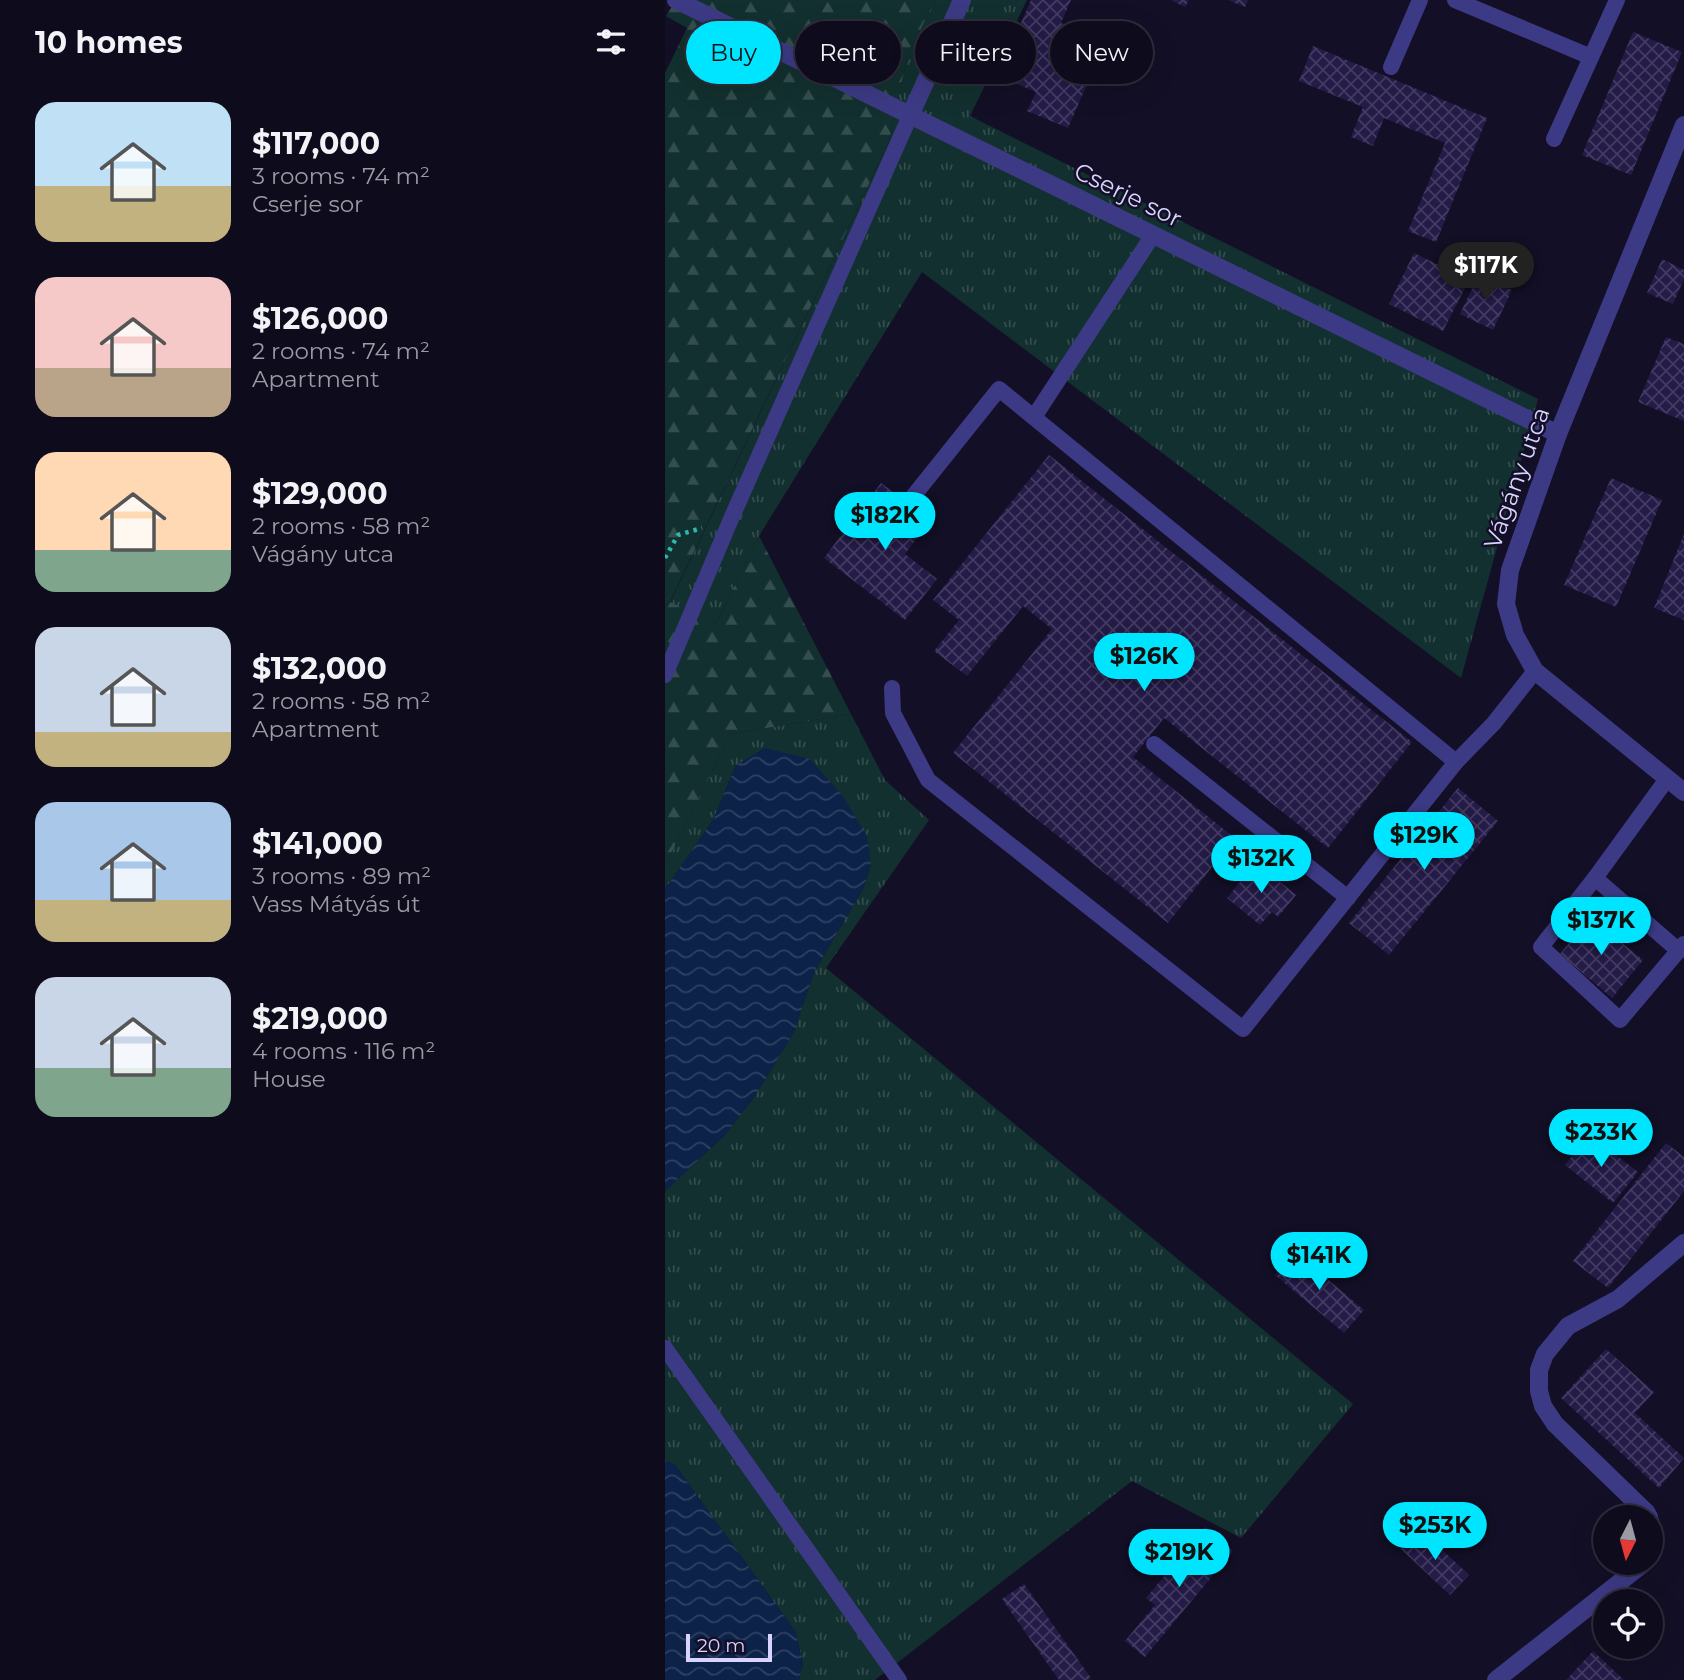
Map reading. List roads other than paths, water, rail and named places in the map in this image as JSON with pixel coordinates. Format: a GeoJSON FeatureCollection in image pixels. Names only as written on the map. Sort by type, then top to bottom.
{"type":"FeatureCollection","features":[{"type":"Feature","properties":{"kind":"street","name":"Cserje sor"},"geometry":{"type":"LineString","coordinates":[[676,0],[1558,434]]}},
{"type":"Feature","properties":{"kind":"street"},"geometry":{"type":"LineString","coordinates":[[910,116],[962,0]]}},
{"type":"Feature","properties":{"kind":"street","name":"Vágány utca"},"geometry":{"type":"LineString","coordinates":[[1684,125],[1558,434],[1510,570],[1506,604],[1515,635],[1535,671],[1684,792]]}},
{"type":"Feature","properties":{"kind":"street"},"geometry":{"type":"LineString","coordinates":[[1639,1505],[1555,1424],[1543,1406],[1539,1391],[1539,1370],[1545,1354],[1568,1326],[1618,1299],[1684,1243]]}},
{"type":"Feature","properties":{"kind":"street"},"geometry":{"type":"LineString","coordinates":[[1496,1680],[1629,1575]]}},
{"type":"Feature","properties":{"kind":"lane"},"geometry":{"type":"LineString","coordinates":[[1391,67],[1420,0]]}},
{"type":"Feature","properties":{"kind":"lane"},"geometry":{"type":"LineString","coordinates":[[1455,0],[1591,57]]}},
{"type":"Feature","properties":{"kind":"lane"},"geometry":{"type":"LineString","coordinates":[[1554,139],[1617,0]]}},
{"type":"Feature","properties":{"kind":"lane"},"geometry":{"type":"LineString","coordinates":[[665,675],[731,519],[910,116]]}},
{"type":"Feature","properties":{"kind":"lane"},"geometry":{"type":"LineString","coordinates":[[1034,417],[1153,235]]}},
{"type":"Feature","properties":{"kind":"lane"},"geometry":{"type":"LineString","coordinates":[[911,499],[999,388],[1456,761]]}},
{"type":"Feature","properties":{"kind":"lane"},"geometry":{"type":"LineString","coordinates":[[892,688],[893,713],[928,780],[1244,1029],[1456,761],[1494,723],[1535,671]]}},
{"type":"Feature","properties":{"kind":"lane"},"geometry":{"type":"LineString","coordinates":[[1154,744],[1348,898]]}},
{"type":"Feature","properties":{"kind":"lane"},"geometry":{"type":"LineString","coordinates":[[1595,878],[1681,947],[1620,1020],[1541,947],[1668,779]]}},
{"type":"Feature","properties":{"kind":"lane"},"geometry":{"type":"LineString","coordinates":[[665,1348],[899,1680]]}},
{"type":"Feature","properties":{"kind":"water"},"geometry":{"type":"Polygon","coordinates":[[[765,748],[810,759],[842,795],[867,836],[871,865],[863,889],[814,972],[794,1032],[755,1096],[725,1135],[665,1191],[665,889],[713,820],[736,765],[765,748]]]}},
{"type":"Feature","properties":{"kind":"water"},"geometry":{"type":"Polygon","coordinates":[[[665,1460],[675,1465],[795,1631],[803,1663],[799,1680],[665,1680],[665,1460]]]}}]}
